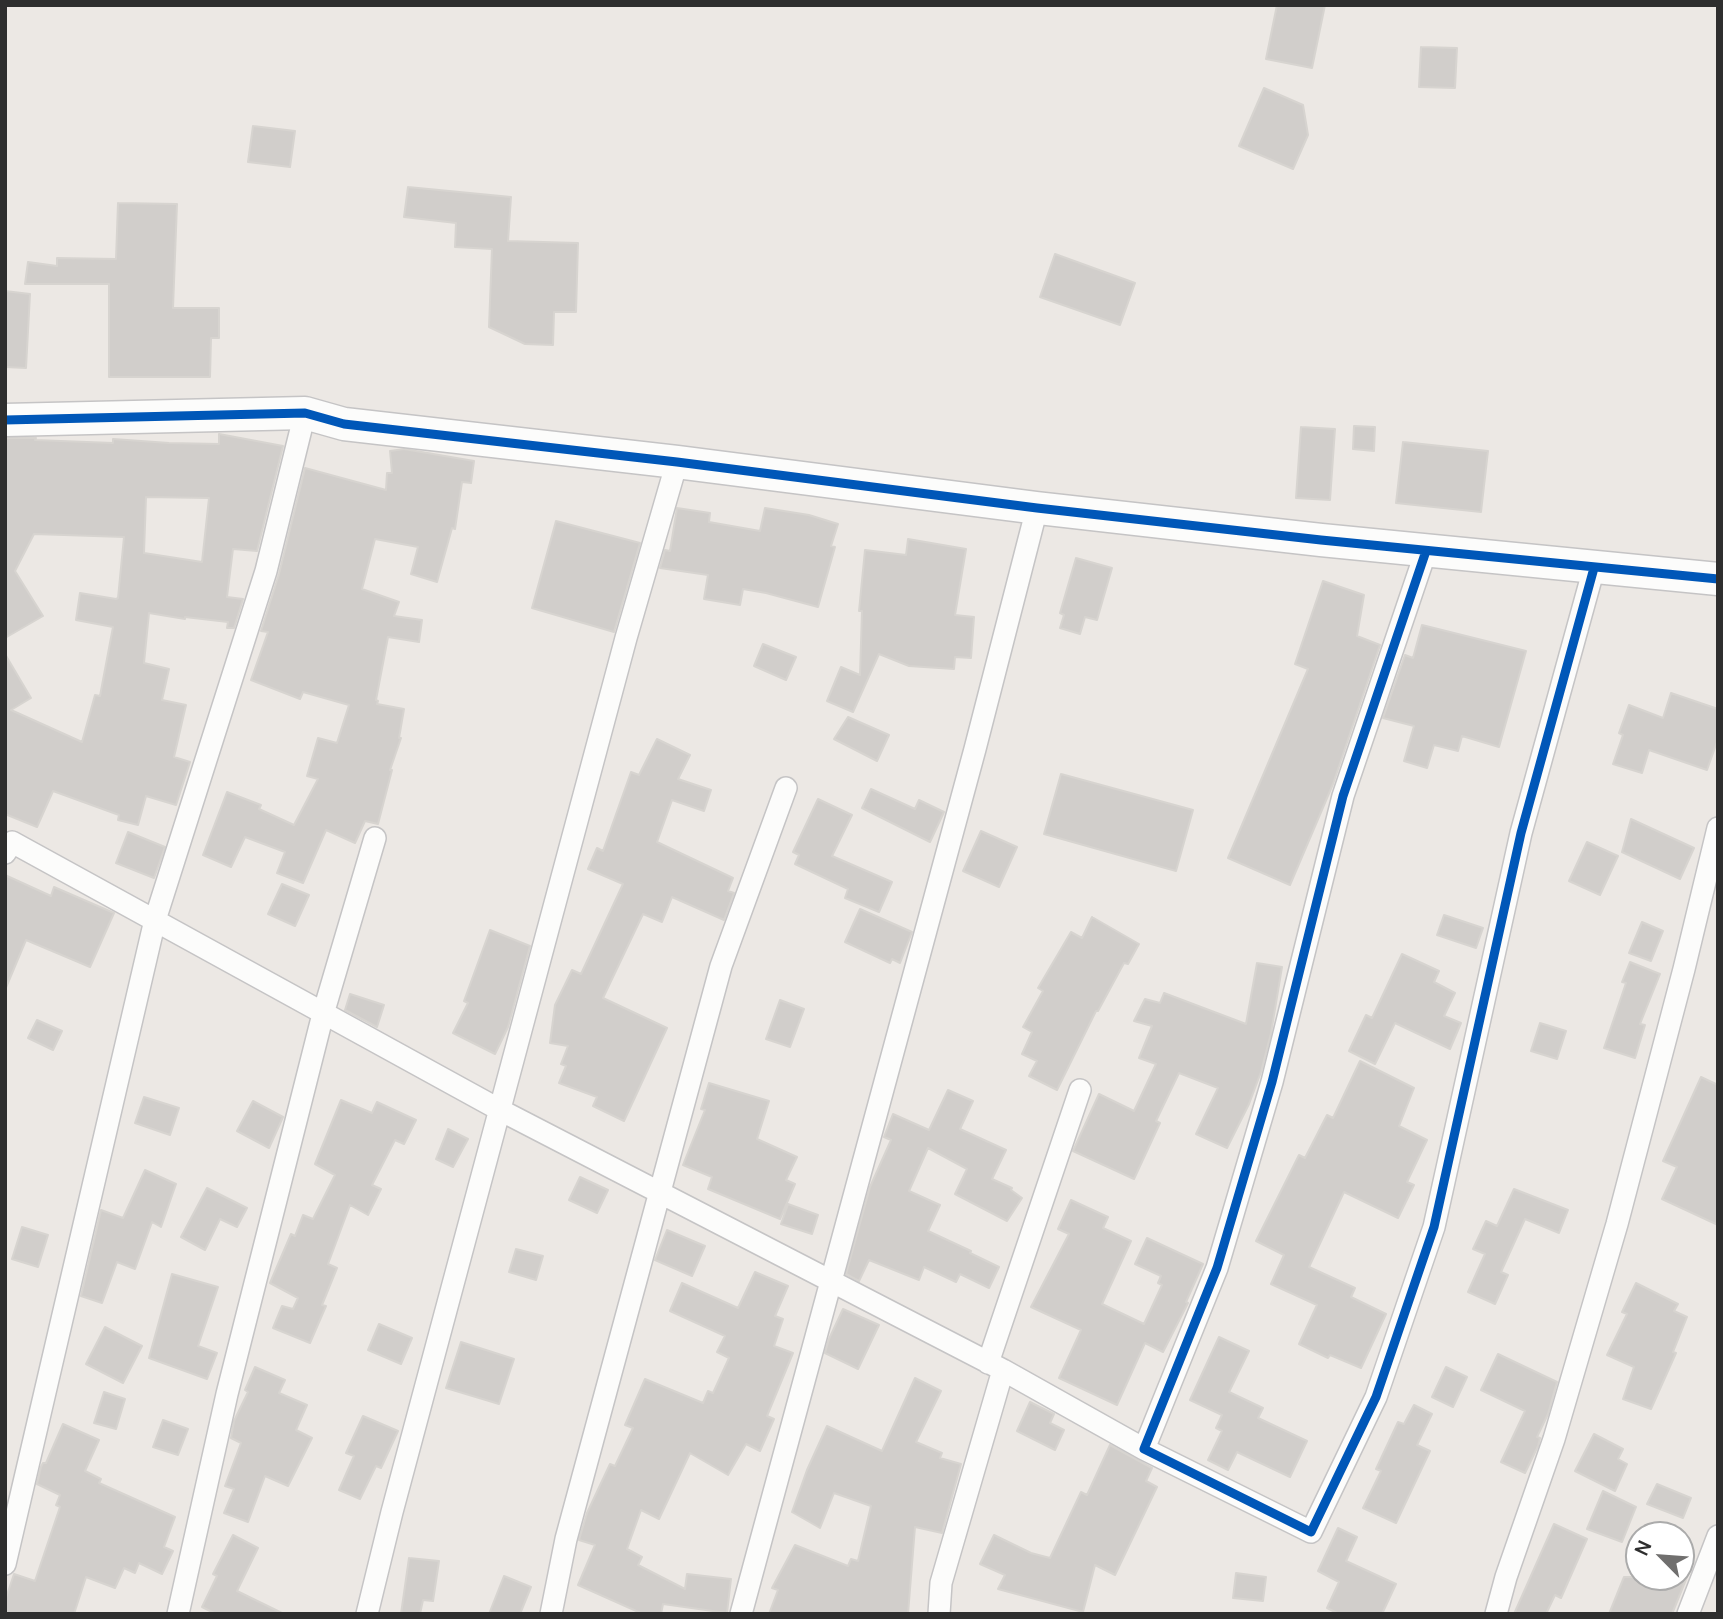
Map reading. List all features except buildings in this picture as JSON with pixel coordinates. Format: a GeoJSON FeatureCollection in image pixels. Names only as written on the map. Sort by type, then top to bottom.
{"type":"FeatureCollection","features":[{"type":"Feature","properties":{"kind":"street"},"geometry":{"type":"LineString","coordinates":[[5,1564],[155,920],[266,571],[305,413]]}},
{"type":"Feature","properties":{"kind":"street"},"geometry":{"type":"LineString","coordinates":[[5,420],[305,413],[344,424],[677,462],[1037,508],[1426,551],[1718,579]]}},
{"type":"Feature","properties":{"kind":"street"},"geometry":{"type":"LineString","coordinates":[[367,1614],[619,665],[677,462]]}},
{"type":"Feature","properties":{"kind":"street"},"geometry":{"type":"LineString","coordinates":[[741,1614],[975,749],[1037,508]]}},
{"type":"Feature","properties":{"kind":"street"},"geometry":{"type":"LineString","coordinates":[[1144,1448],[1217,1268],[1272,1082],[1343,796],[1426,551]]}},
{"type":"Feature","properties":{"kind":"street"},"geometry":{"type":"LineString","coordinates":[[5,853],[12,842],[500,1110],[996,1367],[1144,1448],[1311,1532],[1376,1397],[1434,1227],[1521,833],[1594,568]]}},
{"type":"Feature","properties":{"kind":"street"},"geometry":{"type":"LineString","coordinates":[[551,1614],[566,1539],[721,966],[786,788]]}},
{"type":"Feature","properties":{"kind":"street"},"geometry":{"type":"LineString","coordinates":[[1496,1614],[1506,1577],[1554,1439],[1709,904],[1718,828]]}},
{"type":"Feature","properties":{"kind":"street"},"geometry":{"type":"LineString","coordinates":[[178,1614],[227,1394],[323,1014],[375,838]]}},
{"type":"Feature","properties":{"kind":"street"},"geometry":{"type":"LineString","coordinates":[[939,1614],[941,1583],[996,1367],[1080,1090]]}},
{"type":"Feature","properties":{"kind":"street"},"geometry":{"type":"LineString","coordinates":[[1688,1614],[1718,1536]]}},
{"type":"Feature","properties":{"kind":"cycle path"},"geometry":{"type":"LineString","coordinates":[[5,420],[305,413],[344,424],[677,462],[1037,508],[1321,540],[1718,579]]}},
{"type":"Feature","properties":{"kind":"cycle path"},"geometry":{"type":"LineString","coordinates":[[1426,551],[1343,796],[1272,1082],[1217,1268],[1144,1449],[1311,1532],[1376,1397],[1434,1227],[1521,833],[1594,568]]}}]}
